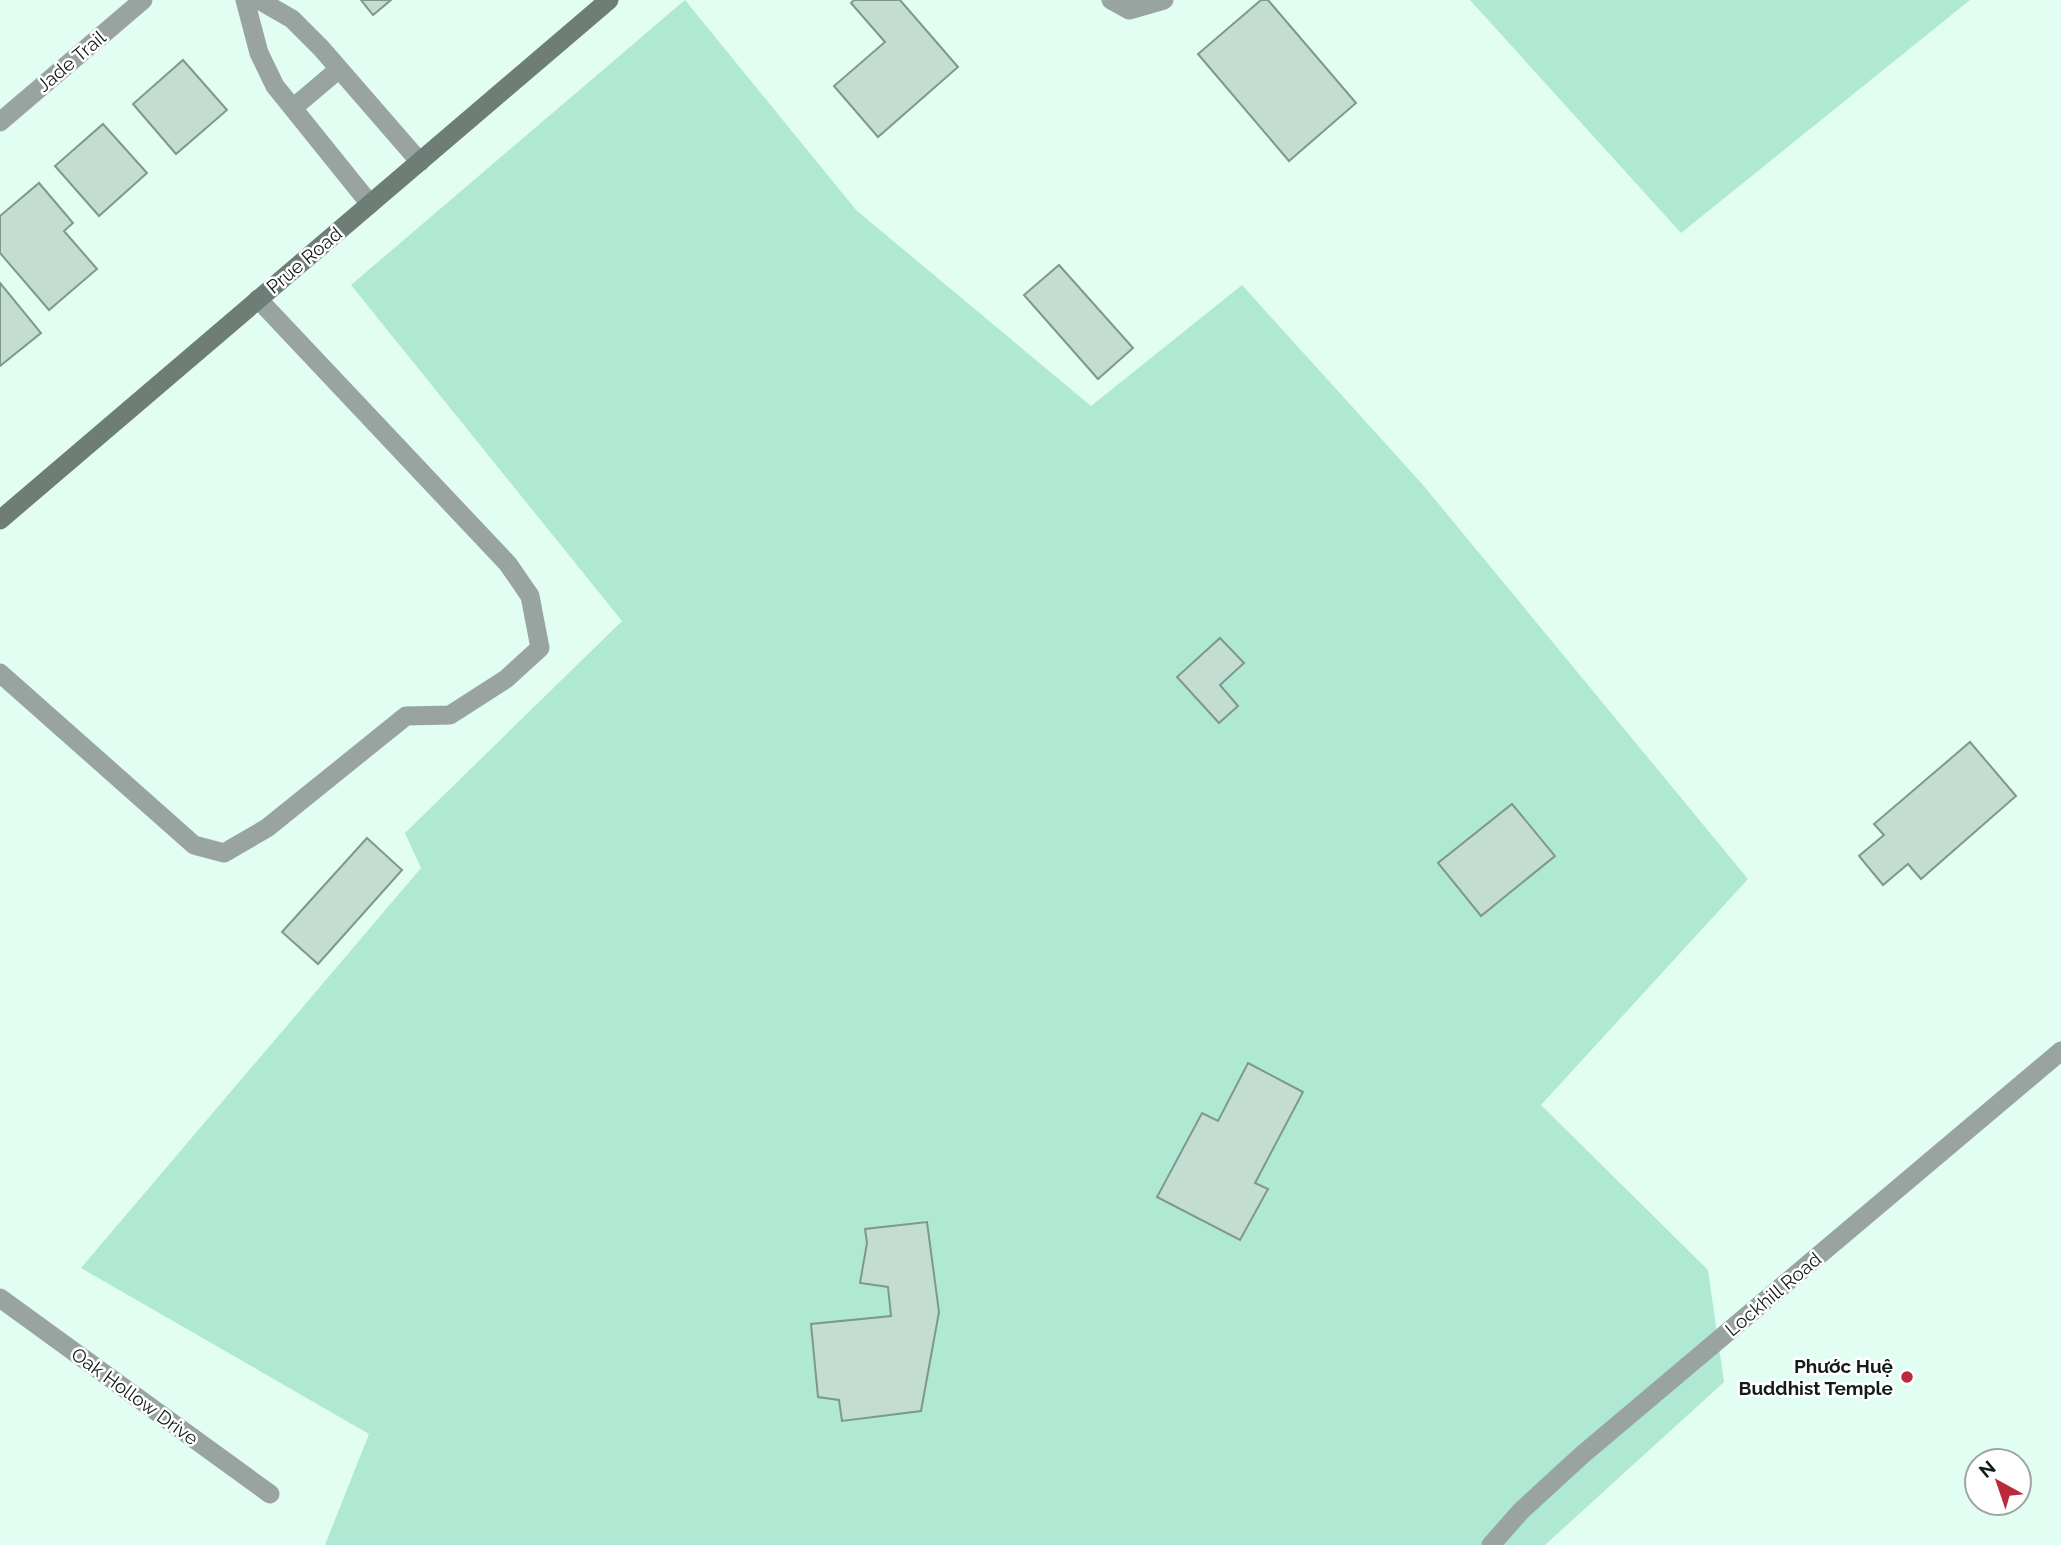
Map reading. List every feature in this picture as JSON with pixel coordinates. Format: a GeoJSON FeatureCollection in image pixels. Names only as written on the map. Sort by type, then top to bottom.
{"type":"FeatureCollection","features":[{"type":"Feature","properties":{"kind":"main road","name":"Prue Road"},"geometry":{"type":"LineString","coordinates":[[0,520],[609,0]]}},
{"type":"Feature","properties":{"kind":"street","name":"Jade Trail"},"geometry":{"type":"LineString","coordinates":[[0,122],[143,0]]}},
{"type":"Feature","properties":{"kind":"street"},"geometry":{"type":"LineString","coordinates":[[245,0],[259,53],[275,86],[370,204]]}},
{"type":"Feature","properties":{"kind":"street"},"geometry":{"type":"LineString","coordinates":[[259,0],[292,19],[420,162]]}},
{"type":"Feature","properties":{"kind":"street"},"geometry":{"type":"LineString","coordinates":[[1111,0],[1129,10],[1164,0]]}},
{"type":"Feature","properties":{"kind":"street"},"geometry":{"type":"LineString","coordinates":[[293,108],[339,69]]}},
{"type":"Feature","properties":{"kind":"street"},"geometry":{"type":"LineString","coordinates":[[0,673],[194,845],[224,853],[268,828],[406,716],[450,715],[506,679],[540,648],[530,596],[508,564],[258,299]]}},
{"type":"Feature","properties":{"kind":"street","name":"Lockhill Road"},"geometry":{"type":"LineString","coordinates":[[1491,1545],[1521,1511],[1583,1455],[2061,1051]]}},
{"type":"Feature","properties":{"kind":"street","name":"Oak Hollow Drive"},"geometry":{"type":"LineString","coordinates":[[0,1298],[270,1494]]}},
{"type":"Feature","properties":{"kind":"green space"},"geometry":{"type":"Polygon","coordinates":[[[685,0],[856,210],[1091,406],[1242,285],[1423,485],[1748,879],[1541,1105],[1708,1270],[1724,1382],[1545,1545],[325,1545],[369,1434],[81,1268],[421,868],[405,833],[622,621],[351,285],[685,0]],[[1220,638],[1177,677],[1219,723],[1238,706],[1220,685],[1244,663],[1220,638]],[[1511,804],[1439,863],[1481,915],[1555,857],[1511,804]],[[1248,1063],[1218,1121],[1201,1113],[1157,1197],[1240,1240],[1268,1190],[1255,1183],[1303,1092],[1248,1063]],[[927,1223],[866,1229],[867,1243],[860,1282],[888,1287],[891,1316],[811,1324],[818,1396],[839,1400],[842,1421],[921,1411],[939,1312],[927,1223]]]}},
{"type":"Feature","properties":{"kind":"green space"},"geometry":{"type":"Polygon","coordinates":[[[1470,0],[1970,0],[1681,233],[1470,0]]]}},
{"type":"Feature","properties":{"kind":"building"},"geometry":{"type":"Polygon","coordinates":[[[361,0],[391,0],[373,15],[361,0]]]}},
{"type":"Feature","properties":{"kind":"building"},"geometry":{"type":"Polygon","coordinates":[[[854,0],[900,0],[958,67],[878,137],[834,86],[885,42],[851,3],[854,0]]]}},
{"type":"Feature","properties":{"kind":"building"},"geometry":{"type":"Polygon","coordinates":[[[1261,0],[1268,0],[1356,103],[1289,161],[1198,54],[1261,0]]]}},
{"type":"Feature","properties":{"kind":"building"},"geometry":{"type":"Polygon","coordinates":[[[183,60],[227,110],[176,154],[133,104],[183,60]]]}},
{"type":"Feature","properties":{"kind":"building"},"geometry":{"type":"Polygon","coordinates":[[[103,124],[147,173],[99,216],[55,166],[103,124]]]}},
{"type":"Feature","properties":{"kind":"building"},"geometry":{"type":"Polygon","coordinates":[[[39,183],[73,223],[64,231],[97,269],[49,310],[0,253],[0,216],[39,183]]]}},
{"type":"Feature","properties":{"kind":"building"},"geometry":{"type":"Polygon","coordinates":[[[1059,265],[1133,348],[1098,379],[1024,295],[1059,265]]]}},
{"type":"Feature","properties":{"kind":"building"},"geometry":{"type":"Polygon","coordinates":[[[0,283],[41,333],[0,366],[0,283]]]}},
{"type":"Feature","properties":{"kind":"building"},"geometry":{"type":"Polygon","coordinates":[[[1220,638],[1244,663],[1220,685],[1238,706],[1219,723],[1177,677],[1220,638]]]}},
{"type":"Feature","properties":{"kind":"building"},"geometry":{"type":"Polygon","coordinates":[[[1970,742],[2016,796],[1921,879],[1908,864],[1883,885],[1859,856],[1884,835],[1874,824],[1970,742]]]}},
{"type":"Feature","properties":{"kind":"building"},"geometry":{"type":"Polygon","coordinates":[[[1512,804],[1555,856],[1481,916],[1438,863],[1512,804]]]}},
{"type":"Feature","properties":{"kind":"building"},"geometry":{"type":"Polygon","coordinates":[[[367,838],[402,870],[318,964],[282,932],[367,838]]]}},
{"type":"Feature","properties":{"kind":"building"},"geometry":{"type":"Polygon","coordinates":[[[1248,1063],[1303,1092],[1255,1183],[1268,1189],[1240,1240],[1157,1197],[1202,1113],[1218,1121],[1248,1063]]]}},
{"type":"Feature","properties":{"kind":"building"},"geometry":{"type":"Polygon","coordinates":[[[927,1222],[939,1312],[921,1411],[842,1421],[839,1400],[818,1397],[811,1324],[891,1316],[888,1287],[860,1283],[867,1243],[865,1229],[927,1222]]]}},
{"type":"Feature","properties":{"kind":"place","name":"Phước Huệ Buddhist Temple"},"geometry":{"type":"Point","coordinates":[1907,1377]}}]}
